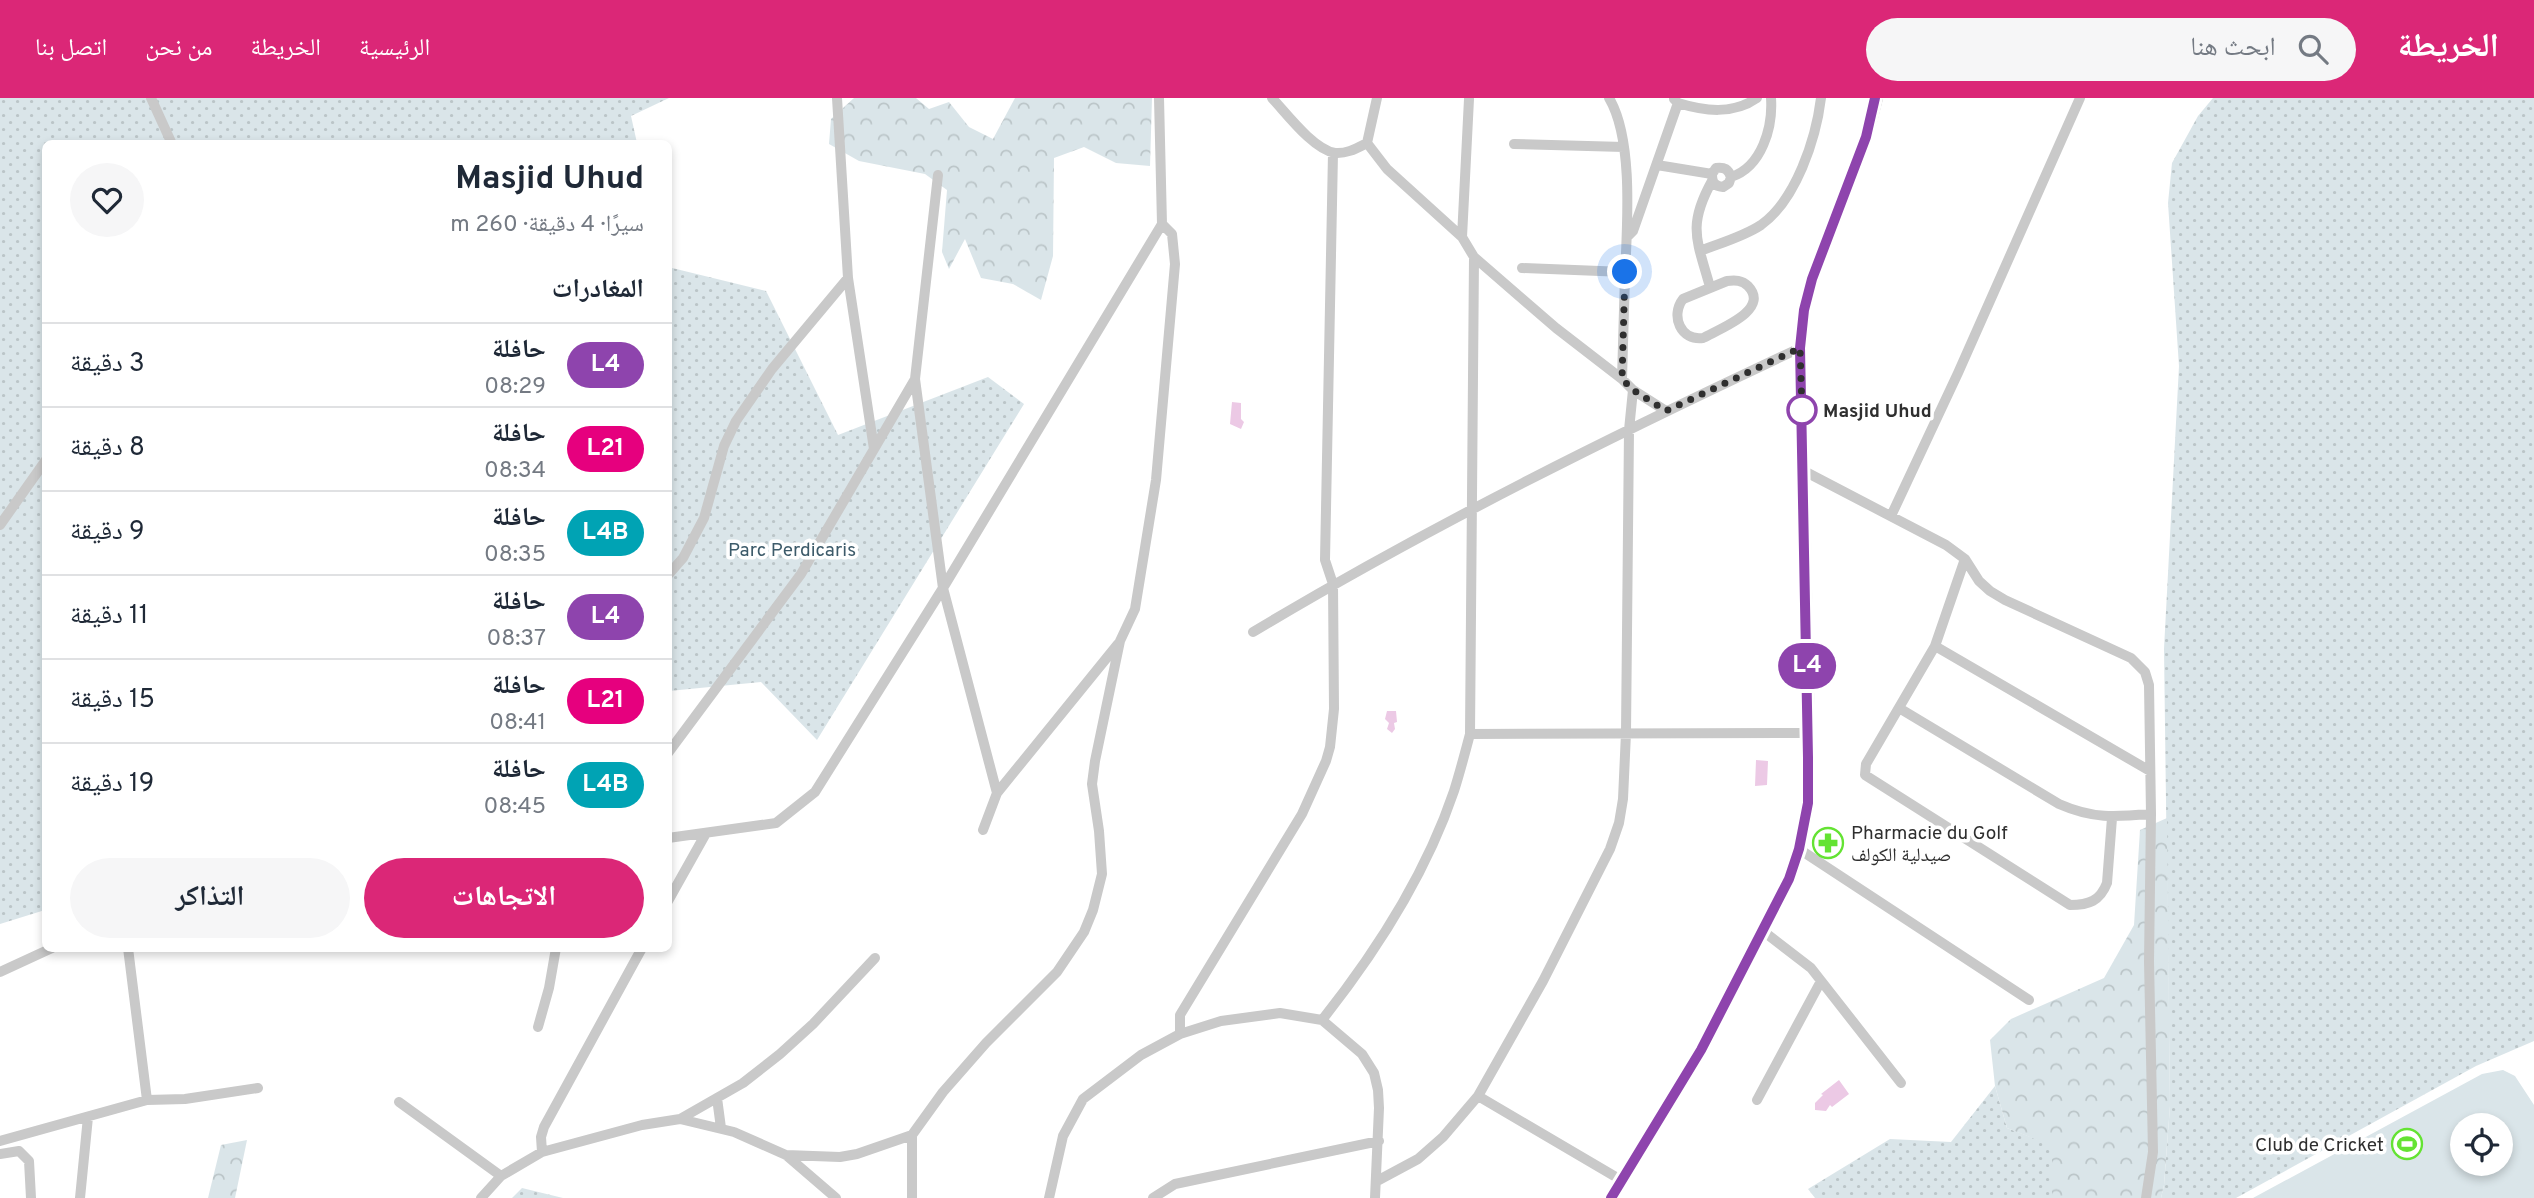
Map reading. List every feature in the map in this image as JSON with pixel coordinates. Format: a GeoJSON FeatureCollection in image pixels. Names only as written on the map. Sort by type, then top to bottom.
{"type":"FeatureCollection","features":[{"type":"Feature","properties":{"kind":"main road"},"geometry":{"type":"LineString","coordinates":[[1611,1198],[1701,1050],[1789,879],[1799,849],[1808,803],[1800,348],[1804,310],[1812,279],[1866,137],[1875,98]]}},
{"type":"Feature","properties":{"kind":"street"},"geometry":{"type":"LineString","coordinates":[[151,98],[170,140]]}},
{"type":"Feature","properties":{"kind":"street"},"geometry":{"type":"LineString","coordinates":[[837,98],[848,278],[874,449]]}},
{"type":"Feature","properties":{"kind":"street"},"geometry":{"type":"LineString","coordinates":[[672,838],[705,835],[776,822],[815,792],[943,588],[1162,224],[1159,98]]}},
{"type":"Feature","properties":{"kind":"street"},"geometry":{"type":"LineString","coordinates":[[1272,98],[1314,141],[1333,152],[1351,151],[1367,143]]}},
{"type":"Feature","properties":{"kind":"street"},"geometry":{"type":"LineString","coordinates":[[1367,143],[1377,98]]}},
{"type":"Feature","properties":{"kind":"street"},"geometry":{"type":"LineString","coordinates":[[1609,98],[1624,147],[1627,237],[1622,379]]}},
{"type":"Feature","properties":{"kind":"street"},"geometry":{"type":"LineString","coordinates":[[1627,237],[1633,230],[1657,165],[1676,101],[1696,108],[1732,109],[1757,98]]}},
{"type":"Feature","properties":{"kind":"street"},"geometry":{"type":"LineString","coordinates":[[1712,177],[1716,186],[1723,187],[1729,183],[1731,177],[1743,173],[1759,152],[1770,120],[1770,98]]}},
{"type":"Feature","properties":{"kind":"street"},"geometry":{"type":"LineString","coordinates":[[1700,251],[1761,225],[1778,209],[1791,191],[1807,155],[1821,98]]}},
{"type":"Feature","properties":{"kind":"street"},"geometry":{"type":"LineString","coordinates":[[2072,116],[2073,98]]}},
{"type":"Feature","properties":{"kind":"street"},"geometry":{"type":"LineString","coordinates":[[1891,516],[1958,373],[2080,98]]}},
{"type":"Feature","properties":{"kind":"street"},"geometry":{"type":"LineString","coordinates":[[1462,237],[1469,99]]}},
{"type":"Feature","properties":{"kind":"street"},"geometry":{"type":"LineString","coordinates":[[1367,143],[1387,169],[1462,237],[1474,257],[1633,390],[1666,411]]}},
{"type":"Feature","properties":{"kind":"street"},"geometry":{"type":"LineString","coordinates":[[1514,144],[1624,147]]}},
{"type":"Feature","properties":{"kind":"street"},"geometry":{"type":"LineString","coordinates":[[1180,1034],[1180,1016],[1303,814],[1330,747],[1334,709],[1333,584],[1325,560],[1333,152]]}},
{"type":"Feature","properties":{"kind":"street"},"geometry":{"type":"LineString","coordinates":[[1657,165],[1712,177]]}},
{"type":"Feature","properties":{"kind":"street"},"geometry":{"type":"LineString","coordinates":[[938,175],[915,379],[943,588],[997,793]]}},
{"type":"Feature","properties":{"kind":"street"},"geometry":{"type":"LineString","coordinates":[[1710,287],[1695,228],[1697,211],[1712,177]]}},
{"type":"Feature","properties":{"kind":"street"},"geometry":{"type":"LineString","coordinates":[[983,830],[997,793],[1120,641],[1135,609],[1156,480],[1175,264],[1172,234],[1162,224]]}},
{"type":"Feature","properties":{"kind":"street"},"geometry":{"type":"LineString","coordinates":[[1322,1020],[1361,971],[1411,886],[1454,791],[1470,734],[1474,257]]}},
{"type":"Feature","properties":{"kind":"street"},"geometry":{"type":"LineString","coordinates":[[1522,268],[1625,272]]}},
{"type":"Feature","properties":{"kind":"street"},"geometry":{"type":"LineString","coordinates":[[672,570],[683,558],[704,518],[722,454],[736,421],[772,369],[848,278]]}},
{"type":"Feature","properties":{"kind":"street"},"geometry":{"type":"LineString","coordinates":[[1727,281],[1740,281],[1753,293],[1751,307],[1741,318],[1703,338],[1691,337],[1680,328],[1676,310],[1682,299],[1710,287],[1727,281]]}},
{"type":"Feature","properties":{"kind":"street"},"geometry":{"type":"LineString","coordinates":[[1253,632],[1333,584],[1471,510],[1666,411],[1800,348]]}},
{"type":"Feature","properties":{"kind":"street"},"geometry":{"type":"LineString","coordinates":[[673,741],[801,574],[827,534],[915,379]]}},
{"type":"Feature","properties":{"kind":"street"},"geometry":{"type":"LineString","coordinates":[[1377,1181],[1418,1159],[1443,1137],[1478,1096],[1543,981],[1610,849],[1619,823],[1623,799],[1626,733],[1629,430],[1633,390]]}},
{"type":"Feature","properties":{"kind":"street"},"geometry":{"type":"LineString","coordinates":[[0,525],[42,466]]}},
{"type":"Feature","properties":{"kind":"street"},"geometry":{"type":"LineString","coordinates":[[1804,471],[1938,540],[1965,559],[1979,581],[2005,600],[2112,648],[2138,664],[2145,672],[2149,685],[2149,961],[2153,1152],[2146,1198]]}},
{"type":"Feature","properties":{"kind":"street"},"geometry":{"type":"LineString","coordinates":[[1965,559],[1936,646],[1866,764],[1865,775],[2070,905],[2090,904],[2104,892],[2112,818]]}},
{"type":"Feature","properties":{"kind":"street"},"geometry":{"type":"LineString","coordinates":[[786,1155],[840,1157],[912,1135],[943,1092],[986,1043],[1057,972],[1088,921],[1102,874],[1092,784],[1120,641]]}},
{"type":"Feature","properties":{"kind":"street"},"geometry":{"type":"LineString","coordinates":[[1936,646],[2150,771]]}},
{"type":"Feature","properties":{"kind":"street"},"geometry":{"type":"LineString","coordinates":[[1899,708],[2059,804],[2083,814],[2112,818],[2151,814]]}},
{"type":"Feature","properties":{"kind":"street"},"geometry":{"type":"LineString","coordinates":[[1470,734],[1808,733]]}},
{"type":"Feature","properties":{"kind":"street"},"geometry":{"type":"LineString","coordinates":[[672,894],[705,835]]}},
{"type":"Feature","properties":{"kind":"street"},"geometry":{"type":"LineString","coordinates":[[1799,849],[2029,1000]]}},
{"type":"Feature","properties":{"kind":"street"},"geometry":{"type":"LineString","coordinates":[[1763,931],[1811,968],[1901,1083]]}},
{"type":"Feature","properties":{"kind":"street"},"geometry":{"type":"LineString","coordinates":[[0,972],[43,952]]}},
{"type":"Feature","properties":{"kind":"street"},"geometry":{"type":"LineString","coordinates":[[128,952],[146,1100]]}},
{"type":"Feature","properties":{"kind":"street"},"geometry":{"type":"LineString","coordinates":[[538,1027],[555,952]]}},
{"type":"Feature","properties":{"kind":"street"},"geometry":{"type":"LineString","coordinates":[[542,1152],[541,1138],[544,1127],[640,952]]}},
{"type":"Feature","properties":{"kind":"street"},"geometry":{"type":"LineString","coordinates":[[481,1198],[501,1176],[542,1152],[642,1125],[680,1118],[743,1083],[813,1024],[875,958]]}},
{"type":"Feature","properties":{"kind":"street"},"geometry":{"type":"LineString","coordinates":[[1756,1100],[1821,981]]}},
{"type":"Feature","properties":{"kind":"street"},"geometry":{"type":"LineString","coordinates":[[1049,1198],[1063,1136],[1083,1099],[1141,1055],[1180,1034],[1222,1021],[1279,1013],[1322,1020],[1362,1054],[1374,1073],[1378,1090],[1379,1141],[1375,1198]]}},
{"type":"Feature","properties":{"kind":"street"},"geometry":{"type":"LineString","coordinates":[[0,1141],[146,1100],[185,1099],[258,1088]]}},
{"type":"Feature","properties":{"kind":"street"},"geometry":{"type":"LineString","coordinates":[[1478,1096],[1621,1180]]}},
{"type":"Feature","properties":{"kind":"street"},"geometry":{"type":"LineString","coordinates":[[717,1098],[720,1128]]}},
{"type":"Feature","properties":{"kind":"street"},"geometry":{"type":"LineString","coordinates":[[399,1102],[501,1176]]}},
{"type":"Feature","properties":{"kind":"street"},"geometry":{"type":"LineString","coordinates":[[80,1198],[88,1116]]}},
{"type":"Feature","properties":{"kind":"street"},"geometry":{"type":"LineString","coordinates":[[680,1118],[751,1138],[786,1155],[823,1194],[836,1198]]}},
{"type":"Feature","properties":{"kind":"street"},"geometry":{"type":"LineString","coordinates":[[912,1135],[912,1198]]}},
{"type":"Feature","properties":{"kind":"street"},"geometry":{"type":"LineString","coordinates":[[1153,1198],[1175,1184],[1379,1141]]}},
{"type":"Feature","properties":{"kind":"street"},"geometry":{"type":"LineString","coordinates":[[0,1154],[19,1151],[29,1161],[31,1198]]}},
{"type":"Feature","properties":{"kind":"street"},"geometry":{"type":"LineString","coordinates":[[1166,1189],[1175,1198]]}},
{"type":"Feature","properties":{"kind":"green space"},"geometry":{"type":"Polygon","coordinates":[[[0,98],[669,98],[631,116],[636,140],[42,140],[42,911],[0,924],[0,98]]]}},
{"type":"Feature","properties":{"kind":"green space"},"geometry":{"type":"Polygon","coordinates":[[[854,98],[916,98],[929,109],[949,102],[969,127],[993,139],[1015,98],[1152,98],[1150,166],[1116,163],[1084,147],[1054,158],[1053,256],[1041,300],[1013,284],[981,278],[965,239],[949,269],[942,252],[947,190],[925,174],[859,161],[829,144],[831,119],[854,98]]]}},
{"type":"Feature","properties":{"kind":"green space"},"geometry":{"type":"Polygon","coordinates":[[[2213,98],[2534,98],[2534,1041],[2476,1066],[2236,1198],[2161,1198],[2170,1106],[2164,649],[2179,366],[2168,203],[2172,163],[2198,116],[2213,98]]]}},
{"type":"Feature","properties":{"kind":"green space","name":"Parc Perdicaris"},"geometry":{"type":"Polygon","coordinates":[[[672,268],[766,291],[838,435],[988,377],[1024,404],[817,740],[761,682],[672,691],[672,268]]]}},
{"type":"Feature","properties":{"kind":"green space"},"geometry":{"type":"Polygon","coordinates":[[[2167,818],[2170,1106],[2161,1198],[2052,1198],[2052,1146],[2007,1128],[1995,1086],[1990,1040],[2011,1019],[2104,978],[2134,925],[2140,830],[2167,818]]]}},
{"type":"Feature","properties":{"kind":"green space","name":"Club de Cricket"},"geometry":{"type":"Polygon","coordinates":[[[2503,1070],[2515,1076],[2534,1105],[2534,1198],[2253,1198],[2482,1074],[2503,1070]]]}},
{"type":"Feature","properties":{"kind":"green space"},"geometry":{"type":"Polygon","coordinates":[[[1995,1086],[2007,1128],[2052,1145],[2052,1198],[1815,1198],[1808,1189],[1890,1139],[1951,1142],[1995,1086]]]}},
{"type":"Feature","properties":{"kind":"green space"},"geometry":{"type":"Polygon","coordinates":[[[247,1140],[235,1198],[208,1198],[221,1145],[247,1140]]]}},
{"type":"Feature","properties":{"kind":"green space"},"geometry":{"type":"Polygon","coordinates":[[[522,1188],[563,1198],[512,1198],[522,1188]]]}},
{"type":"Feature","properties":{"kind":"shaded area"},"geometry":{"type":"Polygon","coordinates":[[[1232,402],[1241,403],[1241,419],[1244,422],[1241,429],[1230,424],[1232,402]]]}},
{"type":"Feature","properties":{"kind":"shaded area"},"geometry":{"type":"Polygon","coordinates":[[[1387,711],[1396,711],[1397,722],[1394,723],[1395,729],[1392,733],[1387,729],[1387,711]]]}},
{"type":"Feature","properties":{"kind":"shaded area"},"geometry":{"type":"Polygon","coordinates":[[[1756,760],[1768,761],[1767,785],[1755,786],[1756,760]]]}},
{"type":"Feature","properties":{"kind":"shaded area"},"geometry":{"type":"Polygon","coordinates":[[[1839,1080],[1849,1094],[1832,1107],[1830,1105],[1826,1111],[1815,1110],[1815,1103],[1823,1095],[1821,1094],[1839,1080]]]}},
{"type":"Feature","properties":{"kind":"bus line","name":"L4"},"geometry":{"type":"LineString","coordinates":[[1611,1198],[1701,1050],[1789,879],[1799,849],[1808,803],[1800,348],[1804,310],[1812,279],[1866,137],[1875,98]]}},
{"type":"Feature","properties":{"kind":"place","name":"Masjid Uhud"},"geometry":{"type":"Point","coordinates":[1802,410]}},
{"type":"Feature","properties":{"kind":"place","name":"Pharmacie du Golf صيدلية الكولف"},"geometry":{"type":"Point","coordinates":[1828,843]}},
{"type":"Feature","properties":{"kind":"place","name":"Club de Cricket"},"geometry":{"type":"Point","coordinates":[2407,1144]}},
{"type":"Feature","properties":{"kind":"route"},"geometry":{"type":"LineString","coordinates":[[1625,272],[1622,379],[1633,390],[1666,411],[1800,348],[1802,410]]}}]}
